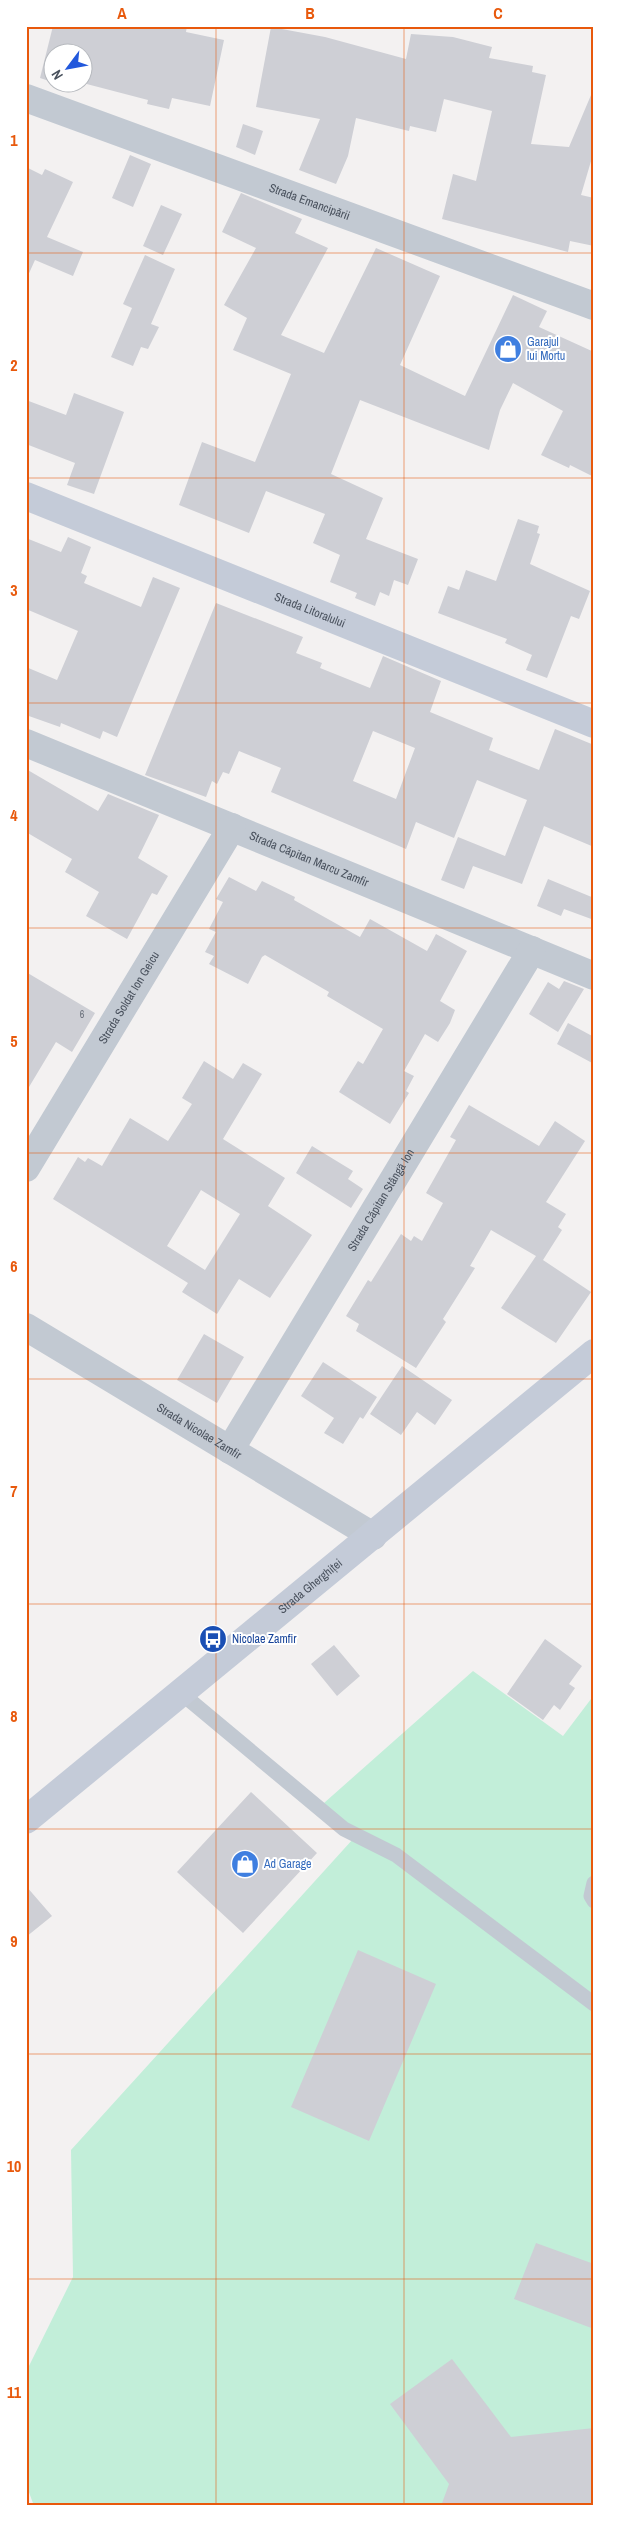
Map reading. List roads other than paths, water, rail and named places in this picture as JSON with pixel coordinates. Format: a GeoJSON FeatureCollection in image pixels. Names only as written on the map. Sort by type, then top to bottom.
{"type":"FeatureCollection","features":[{"type":"Feature","properties":{"kind":"main road","name":"Strada Litoralului"},"geometry":{"type":"LineString","coordinates":[[26,496],[594,724]]}},
{"type":"Feature","properties":{"kind":"main road","name":"Strada Gherghiței"},"geometry":{"type":"LineString","coordinates":[[26,1820],[594,1352]]}},
{"type":"Feature","properties":{"kind":"street","name":"Strada Emancipării"},"geometry":{"type":"LineString","coordinates":[[26,98],[594,306]]}},
{"type":"Feature","properties":{"kind":"street","name":"Strada Căpitan Marcu Zamfir"},"geometry":{"type":"LineString","coordinates":[[26,743],[594,976]]}},
{"type":"Feature","properties":{"kind":"street","name":"Strada Soldat Ion Geicu"},"geometry":{"type":"LineString","coordinates":[[26,1168],[232,827]]}},
{"type":"Feature","properties":{"kind":"street","name":"Strada Căpitan Stângă Ion"},"geometry":{"type":"LineString","coordinates":[[230,1450],[532,950]]}},
{"type":"Feature","properties":{"kind":"street","name":"Strada Nicolae Zamfir"},"geometry":{"type":"LineString","coordinates":[[26,1327],[373,1536]]}},
{"type":"Feature","properties":{"kind":"lane"},"geometry":{"type":"LineString","coordinates":[[181,1693],[344,1829],[396,1855],[594,2004]]}},
{"type":"Feature","properties":{"kind":"lane"},"geometry":{"type":"LineString","coordinates":[[594,1883],[591,1896],[594,1901]]}},
{"type":"Feature","properties":{"kind":"place","name":"Garajul lui Mortu"},"geometry":{"type":"Point","coordinates":[508,349]}},
{"type":"Feature","properties":{"kind":"place","name":"Nicolae Zamfir"},"geometry":{"type":"Point","coordinates":[213,1639]}},
{"type":"Feature","properties":{"kind":"place","name":"Ad Garage"},"geometry":{"type":"Point","coordinates":[245,1864]}}]}
